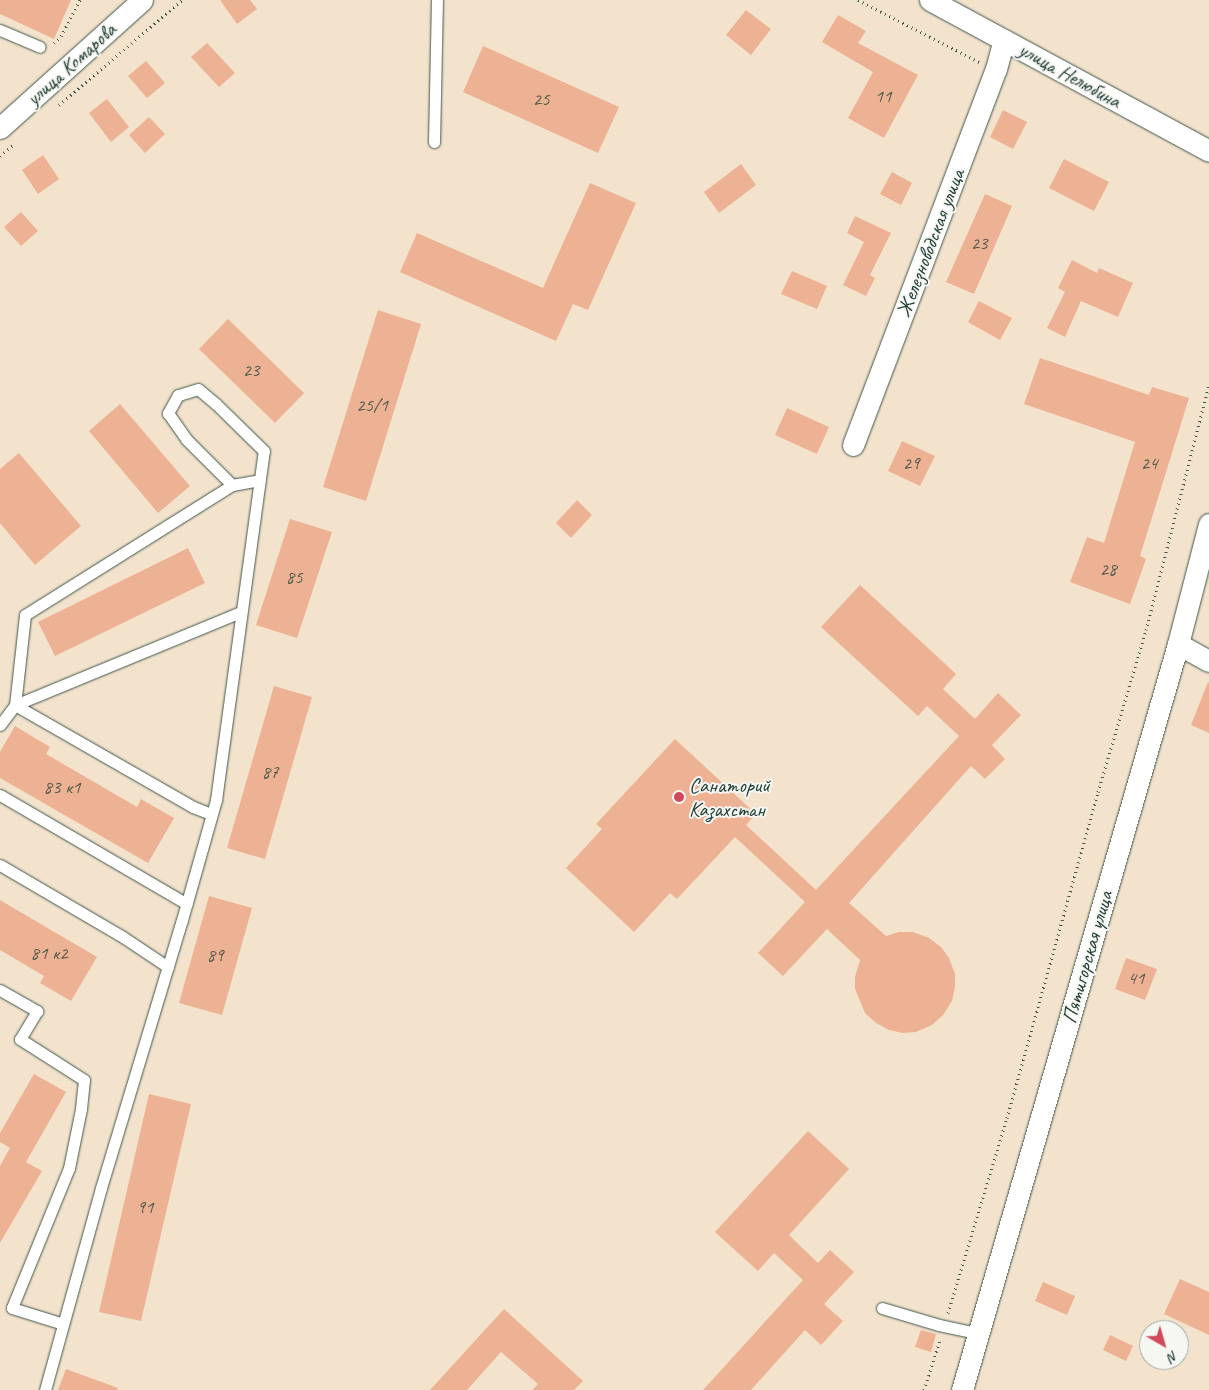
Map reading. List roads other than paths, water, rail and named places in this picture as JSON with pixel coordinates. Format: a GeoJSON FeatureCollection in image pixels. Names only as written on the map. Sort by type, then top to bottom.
{"type":"FeatureCollection","features":[{"type":"Feature","properties":{"kind":"street","name":"улица Нелюбина"},"geometry":{"type":"LineString","coordinates":[[930,0],[1209,151]]}},
{"type":"Feature","properties":{"kind":"street","name":"улица Комарова"},"geometry":{"type":"LineString","coordinates":[[7,136],[132,2]]}},
{"type":"Feature","properties":{"kind":"street","name":"Железноводская улица"},"geometry":{"type":"LineString","coordinates":[[853,445],[996,69],[1004,40]]}},
{"type":"Feature","properties":{"kind":"street","name":"Пятигорская улица"},"geometry":{"type":"LineString","coordinates":[[962,1390],[1178,644],[1209,524]]}},
{"type":"Feature","properties":{"kind":"street"},"geometry":{"type":"LineString","coordinates":[[1178,644],[1209,661]]}},
{"type":"Feature","properties":{"kind":"lane"},"geometry":{"type":"LineString","coordinates":[[434,142],[437,0]]}},
{"type":"Feature","properties":{"kind":"lane"},"geometry":{"type":"LineString","coordinates":[[0,30],[40,47]]}},
{"type":"Feature","properties":{"kind":"lane"},"geometry":{"type":"LineString","coordinates":[[45,1390],[101,1188],[216,800],[264,451],[198,389],[178,394],[168,413],[186,440],[232,485]]}},
{"type":"Feature","properties":{"kind":"lane"},"geometry":{"type":"LineString","coordinates":[[15,705],[25,615],[232,485],[260,480]]}},
{"type":"Feature","properties":{"kind":"lane"},"geometry":{"type":"LineString","coordinates":[[0,724],[15,705],[241,612]]}},
{"type":"Feature","properties":{"kind":"lane"},"geometry":{"type":"LineString","coordinates":[[15,705],[193,807],[212,814]]}},
{"type":"Feature","properties":{"kind":"lane"},"geometry":{"type":"LineString","coordinates":[[0,795],[186,904]]}},
{"type":"Feature","properties":{"kind":"lane"},"geometry":{"type":"LineString","coordinates":[[0,865],[123,937],[168,967]]}},
{"type":"Feature","properties":{"kind":"lane"},"geometry":{"type":"LineString","coordinates":[[0,990],[37,1011],[20,1039],[84,1080],[81,1109],[69,1168],[12,1308],[63,1324]]}},
{"type":"Feature","properties":{"kind":"lane"},"geometry":{"type":"LineString","coordinates":[[882,1308],[978,1334]]}},
{"type":"Feature","properties":{"kind":"place","name":"Санаторий Казахстан"},"geometry":{"type":"Point","coordinates":[679,797]}}]}
